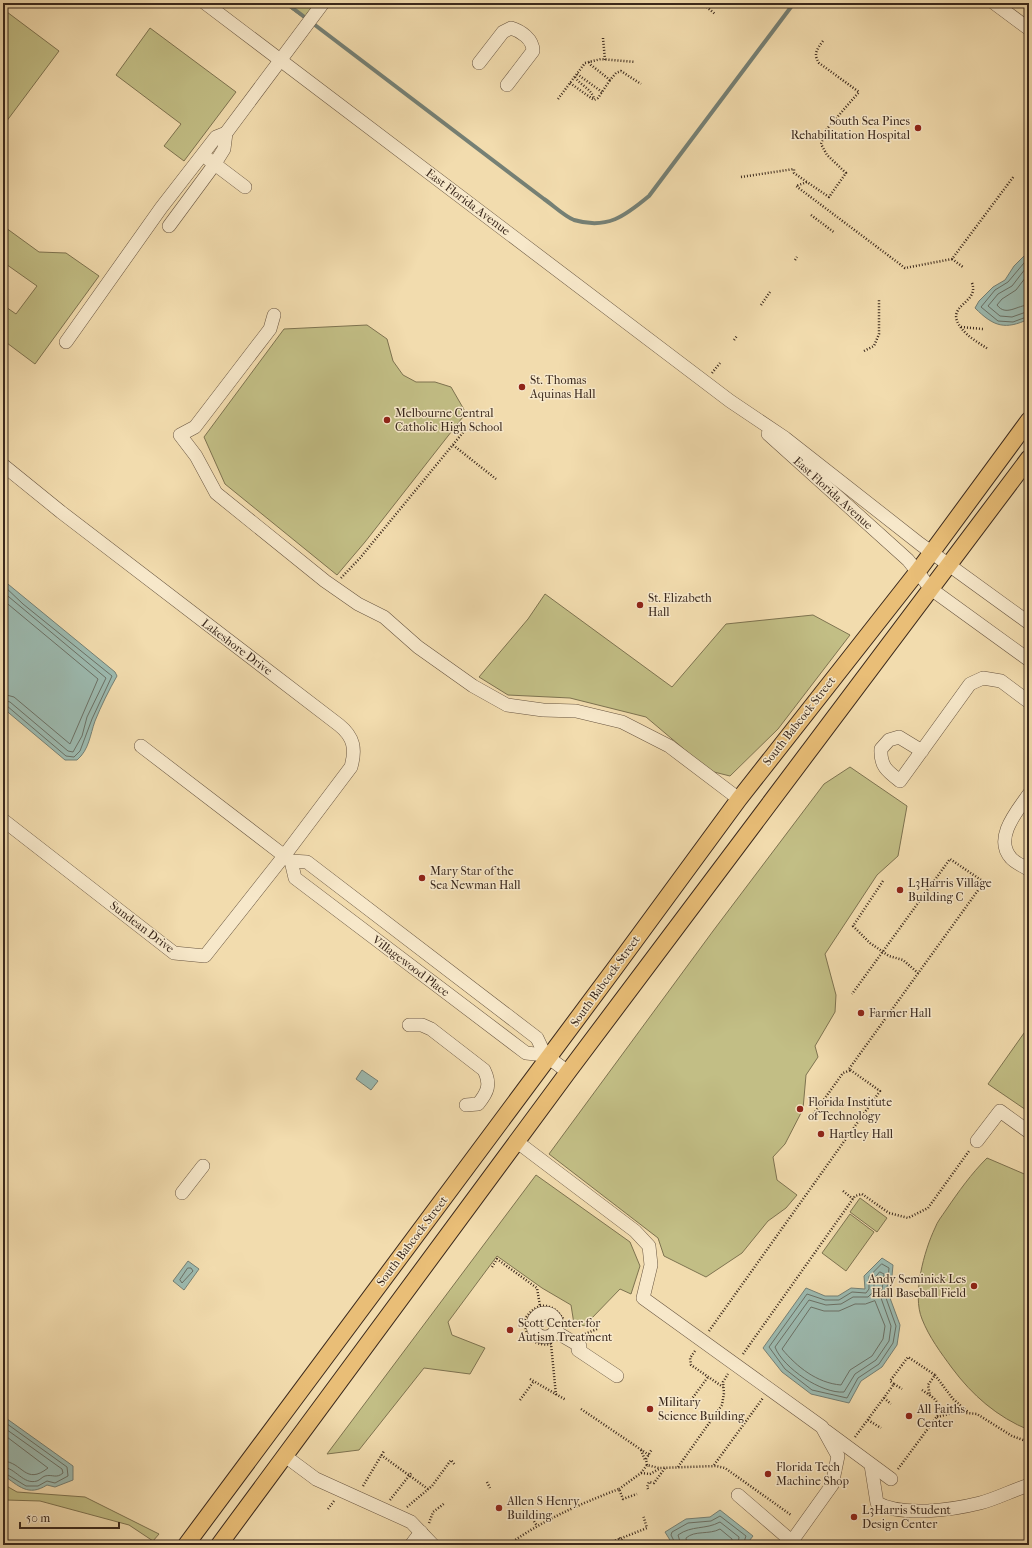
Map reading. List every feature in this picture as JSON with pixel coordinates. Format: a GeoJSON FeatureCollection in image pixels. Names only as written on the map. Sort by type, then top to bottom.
{"type":"FeatureCollection","features":[{"type":"Feature","properties":{"kind":"main road","name":"South Babcock Street"},"geometry":{"type":"LineString","coordinates":[[186,1545],[300,1386],[739,799],[918,571],[1029,420]]}},
{"type":"Feature","properties":{"kind":"main road","name":"South Babcock Street"},"geometry":{"type":"LineString","coordinates":[[219,1545],[516,1141],[948,565],[1027,464]]}},
{"type":"Feature","properties":{"kind":"street","name":"East Florida Avenue"},"geometry":{"type":"LineString","coordinates":[[206,3],[730,401],[786,438],[931,553],[1029,624]]}},
{"type":"Feature","properties":{"kind":"street"},"geometry":{"type":"LineString","coordinates":[[169,226],[215,164],[224,149],[226,133],[323,3]]}},
{"type":"Feature","properties":{"kind":"street"},"geometry":{"type":"LineString","coordinates":[[994,3],[1029,29]]}},
{"type":"Feature","properties":{"kind":"street"},"geometry":{"type":"LineString","coordinates":[[479,63],[503,32],[511,28],[517,30],[531,43],[533,51],[507,85]]}},
{"type":"Feature","properties":{"kind":"street"},"geometry":{"type":"LineString","coordinates":[[66,342],[152,221],[202,155],[216,137],[226,133]]}},
{"type":"Feature","properties":{"kind":"street"},"geometry":{"type":"LineString","coordinates":[[202,155],[245,187]]}},
{"type":"Feature","properties":{"kind":"street"},"geometry":{"type":"LineString","coordinates":[[274,315],[270,329],[200,420],[195,426],[180,434],[196,456],[216,493],[333,586],[358,604],[384,617],[424,651],[474,686],[507,704],[543,710],[576,711],[622,722],[669,746],[739,799]]}},
{"type":"Feature","properties":{"kind":"street","name":"East Florida Avenue"},"geometry":{"type":"LineString","coordinates":[[730,401],[908,560],[931,589],[1029,660]]}},
{"type":"Feature","properties":{"kind":"street","name":"Lakeshore Drive"},"geometry":{"type":"LineString","coordinates":[[5,471],[340,725],[350,736],[354,748],[351,767],[288,859]]}},
{"type":"Feature","properties":{"kind":"street"},"geometry":{"type":"LineString","coordinates":[[922,751],[970,684],[983,678],[1001,681],[1029,702]]}},
{"type":"Feature","properties":{"kind":"street","name":"Villagewood Place"},"geometry":{"type":"LineString","coordinates":[[141,746],[288,859],[307,862],[537,1038],[547,1056],[568,1072]]}},
{"type":"Feature","properties":{"kind":"street"},"geometry":{"type":"LineString","coordinates":[[1029,794],[1007,828],[1004,844],[1011,858],[1029,870]]}},
{"type":"Feature","properties":{"kind":"street","name":"Sundean Drive"},"geometry":{"type":"LineString","coordinates":[[3,820],[174,953],[205,956],[288,859]]}},
{"type":"Feature","properties":{"kind":"street","name":"Villagewood Place"},"geometry":{"type":"LineString","coordinates":[[288,859],[295,878],[526,1053],[547,1056]]}},
{"type":"Feature","properties":{"kind":"street"},"geometry":{"type":"LineString","coordinates":[[366,932],[377,916]]}},
{"type":"Feature","properties":{"kind":"street"},"geometry":{"type":"LineString","coordinates":[[409,1025],[422,1025],[431,1029],[484,1070],[488,1078],[489,1087],[486,1095],[478,1104],[466,1105]]}},
{"type":"Feature","properties":{"kind":"street"},"geometry":{"type":"LineString","coordinates":[[977,1141],[1000,1111],[1029,1132]]}},
{"type":"Feature","properties":{"kind":"street"},"geometry":{"type":"LineString","coordinates":[[516,1141],[635,1231],[649,1246],[651,1265],[643,1298],[822,1427],[891,1479]]}},
{"type":"Feature","properties":{"kind":"street"},"geometry":{"type":"LineString","coordinates":[[182,1194],[202,1166]]}},
{"type":"Feature","properties":{"kind":"street"},"geometry":{"type":"LineString","coordinates":[[556,1332],[617,1376]]}},
{"type":"Feature","properties":{"kind":"street"},"geometry":{"type":"LineString","coordinates":[[738,1495],[794,1543],[832,1485],[838,1456],[822,1427]]}},
{"type":"Feature","properties":{"kind":"street"},"geometry":{"type":"LineString","coordinates":[[285,1456],[316,1479],[411,1522],[424,1530],[433,1545]]}},
{"type":"Feature","properties":{"kind":"street"},"geometry":{"type":"LineString","coordinates":[[871,1465],[877,1504],[888,1509],[906,1512],[980,1503],[1029,1485]]}},
{"type":"Feature","properties":{"kind":"street"},"geometry":{"type":"LineString","coordinates":[[411,1545],[424,1530]]}},
{"type":"Feature","properties":{"kind":"path"},"geometry":{"type":"LineString","coordinates":[[702,3],[715,14]]}},
{"type":"Feature","properties":{"kind":"path"},"geometry":{"type":"LineString","coordinates":[[603,38],[605,60]]}},
{"type":"Feature","properties":{"kind":"path"},"geometry":{"type":"LineString","coordinates":[[741,177],[794,169],[794,173],[828,197],[846,173],[827,155],[821,144],[826,130],[859,92],[819,63],[816,57],[816,52],[823,41]]}},
{"type":"Feature","properties":{"kind":"path"},"geometry":{"type":"LineString","coordinates":[[558,99],[585,63],[605,60],[635,62]]}},
{"type":"Feature","properties":{"kind":"path"},"geometry":{"type":"LineString","coordinates":[[589,62],[610,80]]}},
{"type":"Feature","properties":{"kind":"path"},"geometry":{"type":"LineString","coordinates":[[594,100],[598,98],[616,73],[621,71],[641,84]]}},
{"type":"Feature","properties":{"kind":"path"},"geometry":{"type":"LineString","coordinates":[[576,75],[602,92]]}},
{"type":"Feature","properties":{"kind":"path"},"geometry":{"type":"LineString","coordinates":[[576,75],[579,83],[590,90],[594,100]]}},
{"type":"Feature","properties":{"kind":"path"},"geometry":{"type":"LineString","coordinates":[[570,83],[594,100]]}},
{"type":"Feature","properties":{"kind":"path"},"geometry":{"type":"LineString","coordinates":[[807,182],[796,186],[905,268],[952,259],[1014,176]]}},
{"type":"Feature","properties":{"kind":"path"},"geometry":{"type":"LineString","coordinates":[[811,215],[835,233]]}},
{"type":"Feature","properties":{"kind":"path"},"geometry":{"type":"LineString","coordinates":[[952,259],[963,267]]}},
{"type":"Feature","properties":{"kind":"path"},"geometry":{"type":"LineString","coordinates":[[972,283],[974,290],[973,294],[958,309],[957,314],[961,327],[988,349]]}},
{"type":"Feature","properties":{"kind":"path"},"geometry":{"type":"LineString","coordinates":[[761,305],[770,292]]}},
{"type":"Feature","properties":{"kind":"path"},"geometry":{"type":"LineString","coordinates":[[864,351],[874,346],[879,334],[879,300]]}},
{"type":"Feature","properties":{"kind":"path"},"geometry":{"type":"LineString","coordinates":[[961,327],[983,329]]}},
{"type":"Feature","properties":{"kind":"path"},"geometry":{"type":"LineString","coordinates":[[734,340],[737,336]]}},
{"type":"Feature","properties":{"kind":"path"},"geometry":{"type":"LineString","coordinates":[[712,373],[720,363]]}},
{"type":"Feature","properties":{"kind":"path"},"geometry":{"type":"LineString","coordinates":[[333,586],[360,558],[465,430]]}},
{"type":"Feature","properties":{"kind":"path"},"geometry":{"type":"LineString","coordinates":[[452,445],[496,479]]}},
{"type":"Feature","properties":{"kind":"path"},"geometry":{"type":"LineString","coordinates":[[851,1070],[849,1069],[984,882],[950,859],[852,994]]}},
{"type":"Feature","properties":{"kind":"path"},"geometry":{"type":"LineString","coordinates":[[883,882],[853,926],[858,929],[864,939],[889,956],[903,960],[918,974]]}},
{"type":"Feature","properties":{"kind":"path"},"geometry":{"type":"LineString","coordinates":[[810,1118],[843,1073],[851,1070]]}},
{"type":"Feature","properties":{"kind":"path"},"geometry":{"type":"LineString","coordinates":[[707,1334],[880,1091],[851,1070]]}},
{"type":"Feature","properties":{"kind":"path"},"geometry":{"type":"LineString","coordinates":[[739,1360],[853,1198],[862,1194],[889,1213],[908,1218],[928,1208],[977,1141]]}},
{"type":"Feature","properties":{"kind":"path"},"geometry":{"type":"LineString","coordinates":[[843,1191],[853,1198]]}},
{"type":"Feature","properties":{"kind":"path"},"geometry":{"type":"LineString","coordinates":[[492,1267],[497,1259],[537,1288],[540,1306]]}},
{"type":"Feature","properties":{"kind":"path"},"geometry":{"type":"LineString","coordinates":[[697,1348],[690,1358],[691,1365],[723,1388]]}},
{"type":"Feature","properties":{"kind":"path"},"geometry":{"type":"LineString","coordinates":[[902,1389],[890,1381],[908,1357],[935,1375],[942,1388],[968,1412]]}},
{"type":"Feature","properties":{"kind":"path"},"geometry":{"type":"LineString","coordinates":[[677,1467],[722,1405],[722,1382],[729,1373]]}},
{"type":"Feature","properties":{"kind":"path"},"geometry":{"type":"LineString","coordinates":[[930,1396],[928,1385],[935,1375]]}},
{"type":"Feature","properties":{"kind":"path"},"geometry":{"type":"LineString","coordinates":[[691,1400],[708,1377]]}},
{"type":"Feature","properties":{"kind":"path"},"geometry":{"type":"LineString","coordinates":[[520,1400],[532,1380],[566,1400]]}},
{"type":"Feature","properties":{"kind":"path"},"geometry":{"type":"LineString","coordinates":[[852,1441],[894,1384]]}},
{"type":"Feature","properties":{"kind":"path"},"geometry":{"type":"LineString","coordinates":[[891,1479],[937,1417],[940,1408],[939,1403],[922,1390]]}},
{"type":"Feature","properties":{"kind":"path"},"geometry":{"type":"LineString","coordinates":[[714,1466],[764,1397]]}},
{"type":"Feature","properties":{"kind":"path"},"geometry":{"type":"LineString","coordinates":[[883,1398],[891,1404]]}},
{"type":"Feature","properties":{"kind":"path"},"geometry":{"type":"LineString","coordinates":[[581,1409],[649,1455]]}},
{"type":"Feature","properties":{"kind":"path"},"geometry":{"type":"LineString","coordinates":[[937,1417],[957,1412],[977,1414],[1012,1436],[1029,1442]]}},
{"type":"Feature","properties":{"kind":"path"},"geometry":{"type":"LineString","coordinates":[[868,1420],[881,1428]]}},
{"type":"Feature","properties":{"kind":"path"},"geometry":{"type":"LineString","coordinates":[[640,1449],[647,1464],[659,1468],[714,1466],[725,1468],[791,1515]]}},
{"type":"Feature","properties":{"kind":"path"},"geometry":{"type":"LineString","coordinates":[[508,1545],[555,1515],[619,1489],[641,1473],[647,1464],[646,1459],[652,1449]]}},
{"type":"Feature","properties":{"kind":"path"},"geometry":{"type":"LineString","coordinates":[[362,1489],[365,1481],[384,1451]]}},
{"type":"Feature","properties":{"kind":"path"},"geometry":{"type":"LineString","coordinates":[[381,1455],[428,1489]]}},
{"type":"Feature","properties":{"kind":"path"},"geometry":{"type":"LineString","coordinates":[[406,1508],[428,1489],[451,1460],[455,1465]]}},
{"type":"Feature","properties":{"kind":"path"},"geometry":{"type":"LineString","coordinates":[[641,1473],[650,1474],[659,1468]]}},
{"type":"Feature","properties":{"kind":"path"},"geometry":{"type":"LineString","coordinates":[[648,1489],[647,1487],[649,1482],[654,1483],[666,1468]]}},
{"type":"Feature","properties":{"kind":"path"},"geometry":{"type":"LineString","coordinates":[[389,1501],[412,1472]]}},
{"type":"Feature","properties":{"kind":"path"},"geometry":{"type":"LineString","coordinates":[[487,1482],[490,1488]]}},
{"type":"Feature","properties":{"kind":"path"},"geometry":{"type":"LineString","coordinates":[[619,1489],[624,1499],[637,1494]]}},
{"type":"Feature","properties":{"kind":"path"},"geometry":{"type":"LineString","coordinates":[[328,1509],[336,1498]]}},
{"type":"Feature","properties":{"kind":"path"},"geometry":{"type":"LineString","coordinates":[[382,1498],[394,1504]]}},
{"type":"Feature","properties":{"kind":"path"},"geometry":{"type":"LineString","coordinates":[[424,1530],[433,1512],[445,1503]]}},
{"type":"Feature","properties":{"kind":"path"},"geometry":{"type":"LineString","coordinates":[[604,1545],[647,1528],[643,1515]]}},
{"type":"Feature","properties":{"kind":"path"},"geometry":{"type":"LineString","coordinates":[[531,1516],[537,1526]]}},
{"type":"Feature","properties":{"kind":"path"},"geometry":{"type":"LineString","coordinates":[[619,1538],[628,1545]]}},
{"type":"Feature","properties":{"kind":"shaded area"},"geometry":{"type":"Polygon","coordinates":[[[283,3],[315,3],[304,18],[283,3]]]}},
{"type":"Feature","properties":{"kind":"shaded area"},"geometry":{"type":"Polygon","coordinates":[[[3,9],[59,51],[3,126],[3,9]]]}},
{"type":"Feature","properties":{"kind":"shaded area"},"geometry":{"type":"Polygon","coordinates":[[[150,28],[236,92],[184,161],[164,146],[181,124],[116,75],[150,28]]]}},
{"type":"Feature","properties":{"kind":"shaded area"},"geometry":{"type":"Polygon","coordinates":[[[6,228],[39,252],[66,253],[99,276],[35,364],[3,340],[3,305],[16,314],[37,286],[3,262],[3,232],[6,228]]]}},
{"type":"Feature","properties":{"kind":"shaded area"},"geometry":{"type":"Polygon","coordinates":[[[367,325],[387,339],[393,361],[403,375],[416,382],[435,382],[451,387],[466,413],[365,542],[337,575],[225,484],[204,437],[284,329],[367,325]]]}},
{"type":"Feature","properties":{"kind":"shaded area"},"geometry":{"type":"Polygon","coordinates":[[[545,594],[672,687],[726,624],[813,615],[850,635],[778,729],[730,776],[710,771],[646,717],[570,698],[508,695],[479,677],[528,619],[545,594]]]}},
{"type":"Feature","properties":{"kind":"shaded area"},"geometry":{"type":"Polygon","coordinates":[[[850,767],[907,806],[898,856],[877,875],[825,954],[836,995],[835,1012],[815,1046],[818,1057],[806,1075],[803,1109],[785,1144],[773,1157],[777,1180],[797,1195],[786,1208],[768,1221],[742,1253],[706,1277],[664,1256],[658,1238],[549,1154],[713,931],[824,784],[850,767]]]}},
{"type":"Feature","properties":{"kind":"shaded area"},"geometry":{"type":"Polygon","coordinates":[[[1029,1026],[1029,1112],[988,1084],[1029,1026]]]}},
{"type":"Feature","properties":{"kind":"shaded area","name":"Andy Seminick Les Hall Baseball Field"},"geometry":{"type":"Polygon","coordinates":[[[987,1158],[1029,1176],[1029,1430],[1006,1419],[996,1412],[968,1387],[952,1368],[936,1345],[925,1326],[919,1309],[919,1286],[923,1261],[936,1226],[965,1183],[987,1158]]]}},
{"type":"Feature","properties":{"kind":"shaded area"},"geometry":{"type":"Polygon","coordinates":[[[536,1175],[630,1242],[640,1266],[631,1294],[620,1289],[591,1319],[592,1327],[574,1324],[571,1305],[542,1288],[497,1256],[448,1322],[452,1335],[485,1348],[470,1374],[424,1368],[359,1450],[327,1454],[536,1175]]]}},
{"type":"Feature","properties":{"kind":"shaded area"},"geometry":{"type":"Polygon","coordinates":[[[860,1198],[887,1218],[877,1232],[850,1212],[860,1198]]]}},
{"type":"Feature","properties":{"kind":"shaded area"},"geometry":{"type":"Polygon","coordinates":[[[850,1214],[874,1232],[846,1271],[822,1253],[850,1214]]]}},
{"type":"Feature","properties":{"kind":"shaded area"},"geometry":{"type":"Polygon","coordinates":[[[3,1484],[17,1492],[85,1497],[159,1534],[153,1541],[129,1525],[40,1501],[6,1500],[3,1497],[3,1484]]]}},
{"type":"Feature","properties":{"kind":"water"},"geometry":{"type":"Polygon","coordinates":[[[1029,251],[1029,319],[1013,325],[1000,325],[994,323],[975,308],[979,301],[993,287],[1005,280],[1014,266],[1029,251]]]}},
{"type":"Feature","properties":{"kind":"water"},"geometry":{"type":"Polygon","coordinates":[[[3,580],[115,672],[117,676],[97,715],[87,747],[77,760],[65,760],[3,708],[3,580]]]}},
{"type":"Feature","properties":{"kind":"water"},"geometry":{"type":"Polygon","coordinates":[[[362,1070],[378,1081],[371,1090],[356,1079],[362,1070]]]}},
{"type":"Feature","properties":{"kind":"water"},"geometry":{"type":"Polygon","coordinates":[[[882,1258],[893,1265],[890,1298],[900,1325],[897,1345],[882,1367],[861,1381],[849,1403],[811,1394],[782,1372],[763,1348],[806,1288],[825,1296],[838,1296],[851,1288],[865,1289],[864,1276],[882,1258]]]}},
{"type":"Feature","properties":{"kind":"water"},"geometry":{"type":"Polygon","coordinates":[[[188,1261],[199,1269],[184,1290],[173,1281],[188,1261]]]}},
{"type":"Feature","properties":{"kind":"water"},"geometry":{"type":"Polygon","coordinates":[[[3,1416],[73,1466],[73,1480],[55,1487],[47,1485],[34,1490],[29,1490],[24,1489],[3,1475],[3,1416]]]}},
{"type":"Feature","properties":{"kind":"water"},"geometry":{"type":"Polygon","coordinates":[[[720,1510],[753,1536],[746,1545],[673,1545],[665,1532],[686,1519],[710,1517],[720,1510]]]}},
{"type":"Feature","properties":{"kind":"waterway"},"geometry":{"type":"LineString","coordinates":[[286,3],[562,213],[574,220],[586,223],[606,222],[615,219],[632,210],[649,196],[794,3]]}},
{"type":"Feature","properties":{"kind":"place","name":"South Sea Pines Rehabilitation Hospital"},"geometry":{"type":"Point","coordinates":[918,128]}},
{"type":"Feature","properties":{"kind":"place","name":"St. Thomas Aquinas Hall"},"geometry":{"type":"Point","coordinates":[522,387]}},
{"type":"Feature","properties":{"kind":"place","name":"Melbourne Central Catholic High School"},"geometry":{"type":"Point","coordinates":[387,420]}},
{"type":"Feature","properties":{"kind":"place","name":"St. Elizabeth Hall"},"geometry":{"type":"Point","coordinates":[640,605]}},
{"type":"Feature","properties":{"kind":"place","name":"Mary Star of the Sea Newman Hall"},"geometry":{"type":"Point","coordinates":[422,878]}},
{"type":"Feature","properties":{"kind":"place","name":"L3Harris Village Building C"},"geometry":{"type":"Point","coordinates":[900,890]}},
{"type":"Feature","properties":{"kind":"place","name":"Farmer Hall"},"geometry":{"type":"Point","coordinates":[861,1013]}},
{"type":"Feature","properties":{"kind":"place","name":"Florida Institute of Technology"},"geometry":{"type":"Point","coordinates":[800,1109]}},
{"type":"Feature","properties":{"kind":"place","name":"Hartley Hall"},"geometry":{"type":"Point","coordinates":[821,1134]}},
{"type":"Feature","properties":{"kind":"place","name":"Andy Seminick Les Hall Baseball Field"},"geometry":{"type":"Point","coordinates":[974,1286]}},
{"type":"Feature","properties":{"kind":"place","name":"Scott Center for Autism Treatment"},"geometry":{"type":"Point","coordinates":[510,1330]}},
{"type":"Feature","properties":{"kind":"place","name":"Military Science Building"},"geometry":{"type":"Point","coordinates":[650,1409]}},
{"type":"Feature","properties":{"kind":"place","name":"All Faiths Center"},"geometry":{"type":"Point","coordinates":[909,1416]}},
{"type":"Feature","properties":{"kind":"place","name":"Florida Tech Machine Shop"},"geometry":{"type":"Point","coordinates":[768,1474]}},
{"type":"Feature","properties":{"kind":"place","name":"Allen S Henry Building"},"geometry":{"type":"Point","coordinates":[499,1508]}},
{"type":"Feature","properties":{"kind":"place","name":"L3Harris Student Design Center"},"geometry":{"type":"Point","coordinates":[854,1517]}}]}
